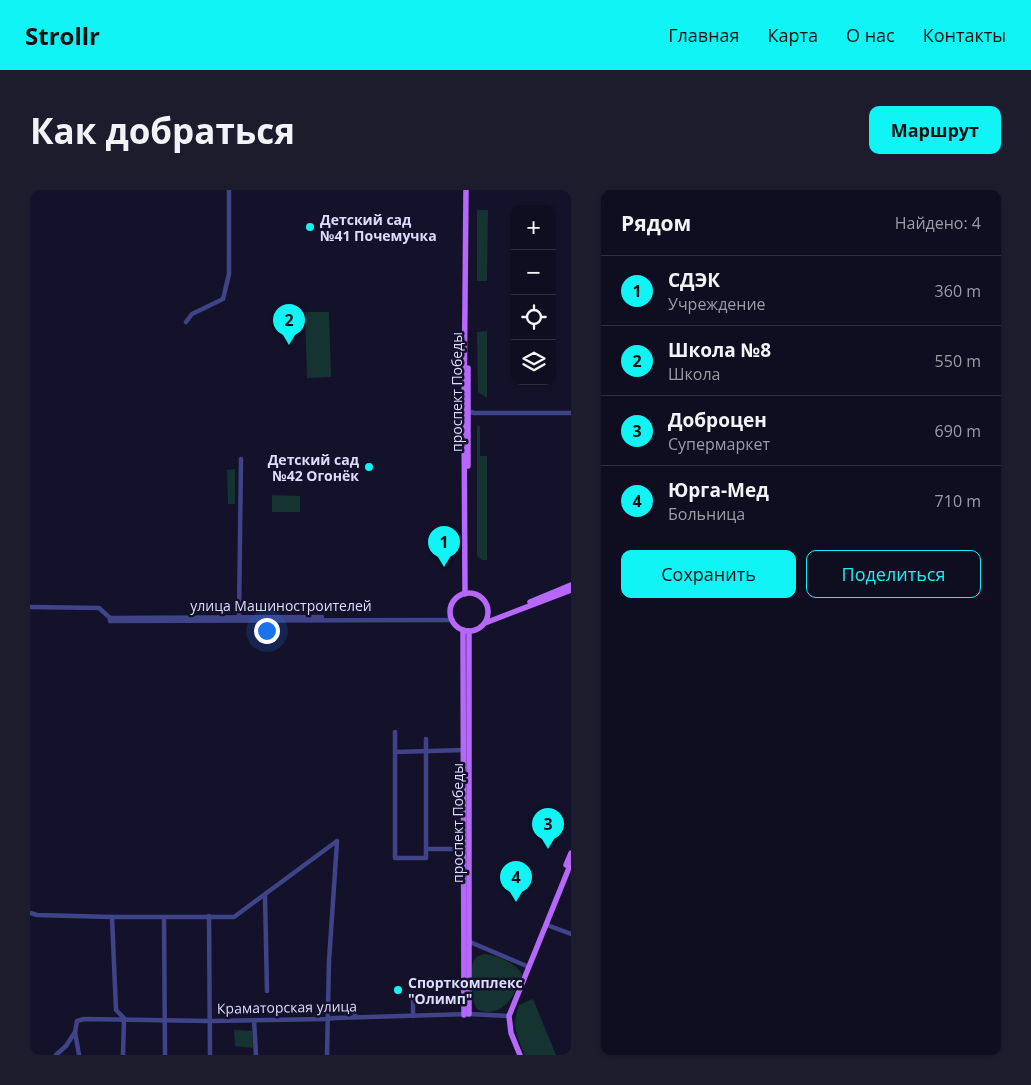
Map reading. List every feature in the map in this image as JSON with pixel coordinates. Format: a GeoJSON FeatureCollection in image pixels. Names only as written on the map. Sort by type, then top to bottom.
{"type":"FeatureCollection","features":[{"type":"Feature","properties":{"kind":"main road","name":"проспект Победы"},"geometry":{"type":"LineString","coordinates":[[466,594],[468,411],[467,190]]}},
{"type":"Feature","properties":{"kind":"main road"},"geometry":{"type":"LineString","coordinates":[[466,594],[464,410],[467,190]]}},
{"type":"Feature","properties":{"kind":"main road"},"geometry":{"type":"LineString","coordinates":[[486,620],[487,605],[479,596],[466,594],[454,602],[451,612],[452,618],[458,627],[466,630],[475,630],[486,620],[571,585]]}},
{"type":"Feature","properties":{"kind":"main road"},"geometry":{"type":"LineString","coordinates":[[486,620],[571,590]]}},
{"type":"Feature","properties":{"kind":"main road","name":"проспект Победы"},"geometry":{"type":"LineString","coordinates":[[466,630],[466,1014]]}},
{"type":"Feature","properties":{"kind":"main road"},"geometry":{"type":"LineString","coordinates":[[466,630],[464,750],[467,848]]}},
{"type":"Feature","properties":{"kind":"main road"},"geometry":{"type":"LineString","coordinates":[[520,1055],[510,1033],[509,1016],[571,853]]}},
{"type":"Feature","properties":{"kind":"main road"},"geometry":{"type":"LineString","coordinates":[[528,967],[547,925],[571,863]]}},
{"type":"Feature","properties":{"kind":"street"},"geometry":{"type":"LineString","coordinates":[[186,322],[192,314],[223,299],[229,274],[229,190]]}},
{"type":"Feature","properties":{"kind":"street"},"geometry":{"type":"LineString","coordinates":[[468,411],[474,413],[571,413]]}},
{"type":"Feature","properties":{"kind":"street"},"geometry":{"type":"LineString","coordinates":[[240,618],[241,459]]}},
{"type":"Feature","properties":{"kind":"street"},"geometry":{"type":"LineString","coordinates":[[30,607],[99,608],[110,618],[110,622],[452,618]]}},
{"type":"Feature","properties":{"kind":"street","name":"улица Машиностроителей"},"geometry":{"type":"LineString","coordinates":[[110,618],[452,618]]}},
{"type":"Feature","properties":{"kind":"street"},"geometry":{"type":"LineString","coordinates":[[395,732],[395,858],[426,858],[426,739]]}},
{"type":"Feature","properties":{"kind":"street"},"geometry":{"type":"LineString","coordinates":[[395,752],[464,750]]}},
{"type":"Feature","properties":{"kind":"street"},"geometry":{"type":"LineString","coordinates":[[30,913],[37,915],[112,917],[234,917],[265,896],[337,841],[327,1019],[327,1055]]}},
{"type":"Feature","properties":{"kind":"street"},"geometry":{"type":"LineString","coordinates":[[426,849],[467,848]]}},
{"type":"Feature","properties":{"kind":"street"},"geometry":{"type":"LineString","coordinates":[[265,896],[267,991]]}},
{"type":"Feature","properties":{"kind":"street"},"geometry":{"type":"LineString","coordinates":[[209,916],[210,1055]]}},
{"type":"Feature","properties":{"kind":"street"},"geometry":{"type":"LineString","coordinates":[[112,917],[116,1010],[124,1018],[123,1055]]}},
{"type":"Feature","properties":{"kind":"street"},"geometry":{"type":"LineString","coordinates":[[164,917],[165,1055]]}},
{"type":"Feature","properties":{"kind":"street"},"geometry":{"type":"LineString","coordinates":[[547,925],[571,934]]}},
{"type":"Feature","properties":{"kind":"street"},"geometry":{"type":"LineString","coordinates":[[467,943],[528,967]]}},
{"type":"Feature","properties":{"kind":"street"},"geometry":{"type":"LineString","coordinates":[[412,1016],[413,997]]}},
{"type":"Feature","properties":{"kind":"street"},"geometry":{"type":"LineString","coordinates":[[355,1008],[355,1017]]}},
{"type":"Feature","properties":{"kind":"street","name":"Краматорская улица"},"geometry":{"type":"LineString","coordinates":[[75,1032],[76,1021],[84,1019],[254,1020],[466,1014],[509,1016]]}},
{"type":"Feature","properties":{"kind":"street"},"geometry":{"type":"LineString","coordinates":[[254,1020],[256,1055]]}},
{"type":"Feature","properties":{"kind":"street"},"geometry":{"type":"LineString","coordinates":[[58,1055],[75,1032]]}},
{"type":"Feature","properties":{"kind":"street"},"geometry":{"type":"LineString","coordinates":[[75,1032],[79,1055]]}},
{"type":"Feature","properties":{"kind":"green space"},"geometry":{"type":"Polygon","coordinates":[[[477,210],[488,210],[487,281],[477,281],[477,210]]]}},
{"type":"Feature","properties":{"kind":"green space"},"geometry":{"type":"Polygon","coordinates":[[[305,312],[329,312],[331,377],[307,378],[305,312]]]}},
{"type":"Feature","properties":{"kind":"green space"},"geometry":{"type":"Polygon","coordinates":[[[487,331],[487,398],[478,392],[477,332],[487,331]]]}},
{"type":"Feature","properties":{"kind":"green space"},"geometry":{"type":"Polygon","coordinates":[[[477,426],[480,426],[480,456],[487,456],[487,560],[482,560],[477,556],[477,426]]]}},
{"type":"Feature","properties":{"kind":"green space"},"geometry":{"type":"Polygon","coordinates":[[[235,469],[235,504],[228,504],[227,470],[235,469]]]}},
{"type":"Feature","properties":{"kind":"green space"},"geometry":{"type":"Polygon","coordinates":[[[272,495],[300,496],[300,512],[272,512],[272,495]]]}},
{"type":"Feature","properties":{"kind":"green space"},"geometry":{"type":"Polygon","coordinates":[[[484,954],[506,960],[516,967],[522,975],[510,1000],[501,1008],[488,1012],[477,1009],[473,1000],[473,964],[474,960],[484,954]]]}},
{"type":"Feature","properties":{"kind":"green space"},"geometry":{"type":"Polygon","coordinates":[[[533,999],[556,1055],[525,1055],[516,1031],[515,1019],[519,1005],[533,999]]]}},
{"type":"Feature","properties":{"kind":"green space"},"geometry":{"type":"Polygon","coordinates":[[[234,1030],[252,1031],[253,1048],[235,1046],[234,1030]]]}},
{"type":"Feature","properties":{"kind":"place","name":"Детский сад №41 Почемучка"},"geometry":{"type":"Point","coordinates":[310,227]}},
{"type":"Feature","properties":{"kind":"place","name":"Школа №8"},"geometry":{"type":"Point","coordinates":[289,345]}},
{"type":"Feature","properties":{"kind":"place","name":"Детский сад №42 Огонёк"},"geometry":{"type":"Point","coordinates":[369,467]}},
{"type":"Feature","properties":{"kind":"place","name":"СДЭК"},"geometry":{"type":"Point","coordinates":[444,567]}},
{"type":"Feature","properties":{"kind":"place","name":"Доброцен"},"geometry":{"type":"Point","coordinates":[548,849]}},
{"type":"Feature","properties":{"kind":"place","name":"Юрга-Мед"},"geometry":{"type":"Point","coordinates":[516,902]}},
{"type":"Feature","properties":{"kind":"place","name":"Спорткомплекс \"Олимп\""},"geometry":{"type":"Point","coordinates":[398,990]}}]}
